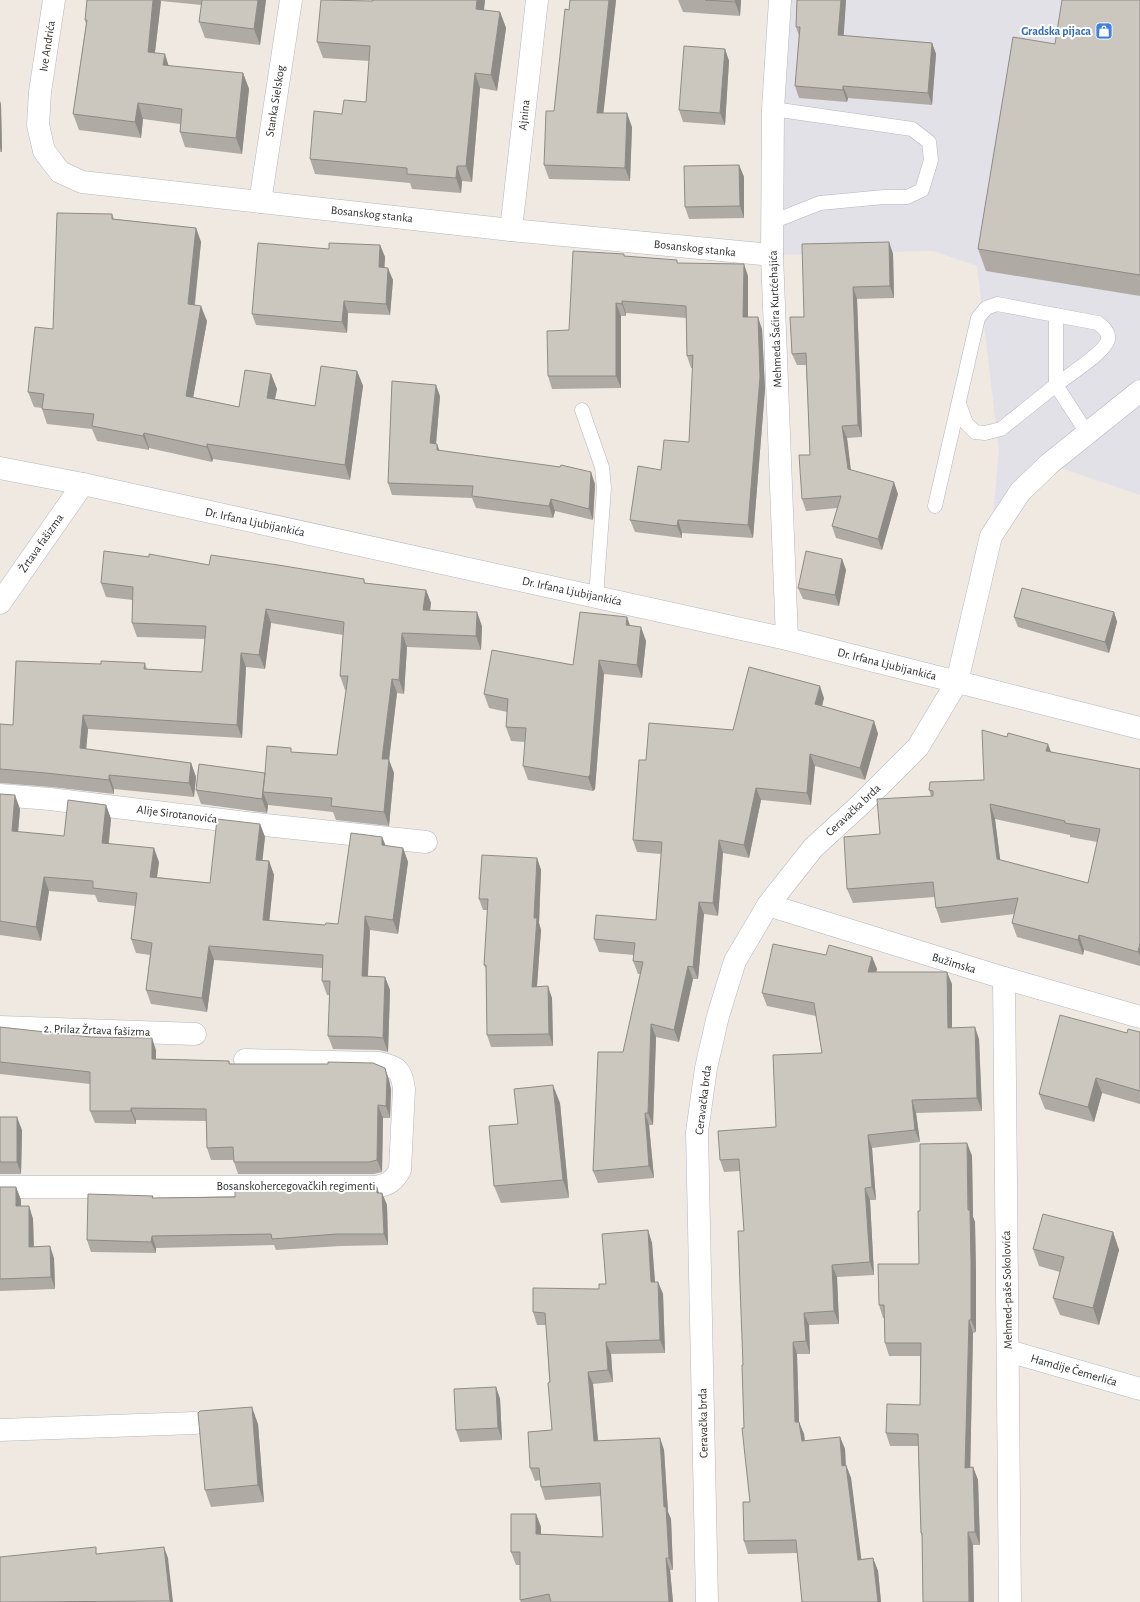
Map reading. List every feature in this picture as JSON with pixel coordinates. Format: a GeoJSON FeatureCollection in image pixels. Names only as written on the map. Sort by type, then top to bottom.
{"type":"FeatureCollection","features":[{"type":"Feature","properties":{"kind":"street","name":"Ive Andrića"},"geometry":{"type":"LineString","coordinates":[[40,92],[54,0]]}},
{"type":"Feature","properties":{"kind":"street","name":"Stanka Sielskog"},"geometry":{"type":"LineString","coordinates":[[260,202],[291,0]]}},
{"type":"Feature","properties":{"kind":"street","name":"Ajnina"},"geometry":{"type":"LineString","coordinates":[[511,230],[537,0]]}},
{"type":"Feature","properties":{"kind":"street","name":"Mehmeda Šaćira Kurtćehajića"},"geometry":{"type":"LineString","coordinates":[[780,0],[773,109],[772,255],[787,639]]}},
{"type":"Feature","properties":{"kind":"street","name":"Bosanskog stanka"},"geometry":{"type":"LineString","coordinates":[[40,92],[38,126],[44,151],[60,172],[82,182],[511,230],[772,255]]}},
{"type":"Feature","properties":{"kind":"street","name":"Ceravačka brda"},"geometry":{"type":"LineString","coordinates":[[707,1602],[697,1132],[706,1068],[718,1016],[734,961],[768,905],[813,848],[861,804],[918,747],[957,682],[991,536],[1020,492],[1049,464],[1140,391]]}},
{"type":"Feature","properties":{"kind":"street","name":"Dr. Irfana Ljubijankića"},"geometry":{"type":"LineString","coordinates":[[0,468],[83,484],[787,639],[1140,728]]}},
{"type":"Feature","properties":{"kind":"street","name":"Žrtava fašizma"},"geometry":{"type":"LineString","coordinates":[[0,603],[83,484]]}},
{"type":"Feature","properties":{"kind":"street","name":"Alije Sirotanovića"},"geometry":{"type":"LineString","coordinates":[[0,795],[50,799],[256,824],[426,842]]}},
{"type":"Feature","properties":{"kind":"street","name":"Bužimska"},"geometry":{"type":"LineString","coordinates":[[768,905],[1004,978],[1140,1017]]}},
{"type":"Feature","properties":{"kind":"street","name":"Mehmed-paše Sokolovića"},"geometry":{"type":"LineString","coordinates":[[1004,978],[1010,1602]]}},
{"type":"Feature","properties":{"kind":"street","name":"2. Prilaz Žrtava fašizma"},"geometry":{"type":"LineString","coordinates":[[0,1027],[195,1034]]}},
{"type":"Feature","properties":{"kind":"street","name":"Bosanskohercegovačkih regimenti"},"geometry":{"type":"LineString","coordinates":[[0,1187],[375,1187],[392,1182],[396,1177],[400,1170],[404,1089],[403,1081],[397,1069],[391,1065],[378,1063],[244,1060]]}},
{"type":"Feature","properties":{"kind":"street","name":"Hamdije Čemerlića"},"geometry":{"type":"LineString","coordinates":[[1008,1351],[1140,1389]]}},
{"type":"Feature","properties":{"kind":"street"},"geometry":{"type":"LineString","coordinates":[[0,1430],[195,1424]]}},
{"type":"Feature","properties":{"kind":"lane"},"geometry":{"type":"LineString","coordinates":[[772,222],[820,204],[884,197],[907,197],[922,190],[931,160],[929,142],[912,129],[773,109]]}},
{"type":"Feature","properties":{"kind":"lane"},"geometry":{"type":"LineString","coordinates":[[936,506],[978,318],[986,308],[997,304],[1098,323],[1107,332],[1108,339],[1103,349],[1000,429],[985,433],[975,432],[966,423],[959,404]]}},
{"type":"Feature","properties":{"kind":"lane"},"geometry":{"type":"LineString","coordinates":[[1056,315],[1056,385],[1087,433]]}},
{"type":"Feature","properties":{"kind":"lane"},"geometry":{"type":"LineString","coordinates":[[582,410],[602,467],[604,488],[596,597]]}},
{"type":"Feature","properties":{"kind":"shaded area"},"geometry":{"type":"Polygon","coordinates":[[[780,0],[1140,0],[1140,495],[1049,464],[991,536],[999,451],[977,266],[933,251],[772,255],[780,0]]]}},
{"type":"Feature","properties":{"kind":"building"},"geometry":{"type":"Polygon","coordinates":[[[87,0],[153,0],[148,52],[165,54],[163,65],[243,73],[236,138],[180,132],[182,109],[138,103],[135,122],[73,114],[87,20],[85,20],[87,0]]]}},
{"type":"Feature","properties":{"kind":"building"},"geometry":{"type":"Polygon","coordinates":[[[202,0],[258,0],[254,29],[199,22],[202,0]]]}},
{"type":"Feature","properties":{"kind":"building"},"geometry":{"type":"Polygon","coordinates":[[[321,0],[477,0],[476,9],[500,12],[491,75],[475,73],[466,166],[457,166],[456,178],[407,174],[407,168],[310,159],[314,111],[342,114],[344,100],[366,102],[370,46],[317,42],[321,0]]]}},
{"type":"Feature","properties":{"kind":"building"},"geometry":{"type":"Polygon","coordinates":[[[570,0],[609,0],[597,113],[627,113],[625,168],[544,165],[546,111],[554,111],[565,9],[569,10],[570,0]]]}},
{"type":"Feature","properties":{"kind":"building"},"geometry":{"type":"Polygon","coordinates":[[[705,0],[735,0],[735,2],[705,0]]]}},
{"type":"Feature","properties":{"kind":"building"},"geometry":{"type":"Polygon","coordinates":[[[797,0],[841,0],[838,35],[932,43],[928,93],[843,86],[843,90],[795,86],[800,27],[796,27],[797,0]]]}},
{"type":"Feature","properties":{"kind":"building"},"geometry":{"type":"Polygon","coordinates":[[[1062,0],[1140,0],[1140,275],[978,249],[1013,37],[1055,44],[1062,0]]]}},
{"type":"Feature","properties":{"kind":"building"},"geometry":{"type":"Polygon","coordinates":[[[684,46],[725,49],[720,113],[679,110],[684,46]]]}},
{"type":"Feature","properties":{"kind":"building"},"geometry":{"type":"Polygon","coordinates":[[[739,165],[740,206],[685,207],[684,166],[739,165]]]}},
{"type":"Feature","properties":{"kind":"building"},"geometry":{"type":"Polygon","coordinates":[[[57,213],[112,214],[112,219],[196,228],[188,304],[201,306],[186,396],[239,407],[245,370],[271,374],[267,398],[315,406],[321,366],[357,371],[345,465],[207,444],[207,447],[144,433],[143,436],[92,426],[94,414],[42,409],[44,394],[28,392],[35,327],[53,329],[57,213]]]}},
{"type":"Feature","properties":{"kind":"building"},"geometry":{"type":"Polygon","coordinates":[[[889,242],[890,286],[853,287],[858,425],[842,426],[848,469],[894,482],[878,539],[832,526],[841,496],[802,499],[799,455],[810,455],[806,353],[792,354],[790,317],[804,317],[802,244],[889,242]]]}},
{"type":"Feature","properties":{"kind":"building"},"geometry":{"type":"Polygon","coordinates":[[[258,243],[329,249],[329,243],[380,245],[379,267],[388,268],[386,304],[344,301],[342,322],[252,314],[258,243]]]}},
{"type":"Feature","properties":{"kind":"building"},"geometry":{"type":"Polygon","coordinates":[[[573,251],[624,254],[624,256],[677,260],[677,263],[744,264],[743,317],[758,317],[760,377],[748,525],[678,520],[677,526],[630,520],[638,466],[661,470],[664,440],[689,442],[693,355],[687,356],[686,306],[622,301],[622,304],[616,303],[616,376],[548,376],[547,331],[569,330],[573,251]]]}},
{"type":"Feature","properties":{"kind":"building"},"geometry":{"type":"Polygon","coordinates":[[[392,381],[436,385],[430,443],[437,444],[437,450],[560,467],[561,465],[591,472],[589,509],[551,499],[549,506],[472,496],[473,486],[388,483],[392,381]]]}},
{"type":"Feature","properties":{"kind":"building"},"geometry":{"type":"Polygon","coordinates":[[[104,551],[149,557],[149,554],[209,565],[211,555],[364,579],[364,583],[426,590],[423,610],[477,612],[476,636],[402,633],[399,680],[392,679],[382,759],[389,759],[384,812],[331,806],[332,798],[263,792],[267,746],[291,748],[291,752],[337,755],[348,676],[340,676],[344,622],[266,609],[259,655],[241,653],[237,725],[83,715],[80,748],[191,763],[189,783],[109,775],[109,780],[0,769],[0,724],[13,725],[16,661],[101,664],[101,661],[145,663],[144,669],[202,672],[206,626],[132,623],[133,587],[101,583],[104,551]]]}},
{"type":"Feature","properties":{"kind":"building"},"geometry":{"type":"Polygon","coordinates":[[[806,551],[842,559],[835,595],[798,588],[806,551]]]}},
{"type":"Feature","properties":{"kind":"building"},"geometry":{"type":"Polygon","coordinates":[[[1022,588],[1114,612],[1105,642],[1014,617],[1022,588]]]}},
{"type":"Feature","properties":{"kind":"building"},"geometry":{"type":"Polygon","coordinates":[[[580,612],[627,617],[626,625],[641,627],[637,665],[599,660],[590,775],[588,777],[523,766],[526,728],[506,727],[508,699],[484,694],[492,650],[573,665],[580,612]]]}},
{"type":"Feature","properties":{"kind":"building"},"geometry":{"type":"Polygon","coordinates":[[[749,667],[820,686],[815,704],[874,721],[860,768],[810,754],[807,793],[756,788],[744,845],[719,840],[713,903],[699,902],[693,967],[688,966],[674,1030],[651,1024],[648,1113],[645,1113],[649,1166],[593,1171],[598,1052],[623,1052],[643,962],[633,961],[635,943],[594,939],[596,915],[656,920],[662,842],[633,840],[639,760],[646,760],[649,723],[733,730],[749,667]]]}},
{"type":"Feature","properties":{"kind":"building"},"geometry":{"type":"Polygon","coordinates":[[[982,730],[1007,737],[1008,733],[1048,744],[1046,751],[1140,769],[1140,943],[1138,952],[1079,935],[1078,940],[1012,923],[1018,898],[936,908],[933,882],[847,889],[844,837],[880,834],[877,799],[933,796],[933,791],[929,790],[930,782],[984,780],[982,730]],[[990,804],[997,859],[1088,883],[1100,829],[1065,823],[1065,821],[990,804]]]}},
{"type":"Feature","properties":{"kind":"building"},"geometry":{"type":"Polygon","coordinates":[[[199,764],[265,773],[262,799],[196,790],[199,764]]]}},
{"type":"Feature","properties":{"kind":"building"},"geometry":{"type":"Polygon","coordinates":[[[0,794],[15,795],[12,831],[64,836],[68,800],[106,805],[102,843],[154,848],[150,877],[210,883],[217,819],[260,824],[256,860],[269,861],[263,920],[325,925],[326,923],[338,924],[351,833],[382,837],[382,845],[403,848],[393,920],[365,916],[362,976],[385,977],[383,1038],[328,1036],[330,981],[322,981],[323,955],[209,946],[202,998],[146,990],[152,943],[131,939],[137,893],[93,888],[93,881],[44,877],[36,927],[0,921],[0,794]]]}},
{"type":"Feature","properties":{"kind":"building"},"geometry":{"type":"Polygon","coordinates":[[[482,855],[537,858],[534,918],[537,918],[532,987],[548,986],[549,1034],[487,1035],[486,965],[484,965],[488,899],[479,899],[482,855]]]}},
{"type":"Feature","properties":{"kind":"building"},"geometry":{"type":"Polygon","coordinates":[[[773,944],[826,955],[829,945],[872,957],[868,972],[947,972],[948,1028],[975,1027],[977,1098],[912,1100],[915,1130],[868,1135],[872,1187],[865,1188],[870,1262],[832,1265],[834,1311],[804,1313],[806,1341],[793,1342],[795,1422],[799,1422],[802,1441],[840,1437],[842,1466],[846,1465],[858,1560],[873,1558],[878,1602],[802,1602],[796,1540],[744,1541],[743,1502],[750,1502],[742,1428],[744,1428],[743,1365],[738,1231],[744,1231],[739,1159],[720,1160],[718,1131],[776,1127],[773,1055],[822,1053],[814,1003],[762,993],[773,944]]]}},
{"type":"Feature","properties":{"kind":"building"},"geometry":{"type":"Polygon","coordinates":[[[1060,1015],[1127,1033],[1128,1029],[1140,1032],[1140,1091],[1096,1078],[1088,1107],[1039,1094],[1060,1015]]]}},
{"type":"Feature","properties":{"kind":"building"},"geometry":{"type":"Polygon","coordinates":[[[0,1027],[91,1037],[152,1038],[152,1059],[229,1061],[229,1064],[328,1064],[328,1062],[373,1063],[385,1068],[387,1077],[386,1106],[378,1105],[377,1160],[369,1162],[234,1162],[233,1147],[207,1148],[206,1109],[131,1108],[131,1111],[90,1111],[90,1072],[0,1062],[0,1027]]]}},
{"type":"Feature","properties":{"kind":"building"},"geometry":{"type":"Polygon","coordinates":[[[553,1085],[563,1180],[494,1186],[489,1126],[518,1124],[514,1089],[553,1085]]]}},
{"type":"Feature","properties":{"kind":"building"},"geometry":{"type":"Polygon","coordinates":[[[0,1117],[17,1117],[17,1162],[0,1162],[0,1117]]]}},
{"type":"Feature","properties":{"kind":"building"},"geometry":{"type":"Polygon","coordinates":[[[967,1143],[968,1210],[970,1210],[971,1320],[969,1320],[965,1468],[973,1467],[975,1532],[968,1532],[969,1602],[923,1602],[918,1434],[886,1433],[887,1404],[920,1405],[921,1343],[885,1343],[884,1305],[879,1305],[878,1264],[919,1264],[918,1211],[920,1211],[920,1144],[967,1143]]]}},
{"type":"Feature","properties":{"kind":"building"},"geometry":{"type":"Polygon","coordinates":[[[0,1187],[16,1187],[16,1206],[29,1206],[29,1247],[50,1246],[51,1277],[0,1279],[0,1187]]]}},
{"type":"Feature","properties":{"kind":"building"},"geometry":{"type":"Polygon","coordinates":[[[377,1187],[377,1193],[382,1193],[384,1234],[337,1234],[272,1239],[271,1234],[152,1236],[151,1242],[87,1240],[88,1194],[153,1196],[152,1198],[235,1197],[235,1188],[377,1187]]]}},
{"type":"Feature","properties":{"kind":"building"},"geometry":{"type":"Polygon","coordinates":[[[1043,1214],[1113,1232],[1093,1308],[1053,1298],[1064,1257],[1033,1249],[1043,1214]]]}},
{"type":"Feature","properties":{"kind":"building"},"geometry":{"type":"Polygon","coordinates":[[[648,1230],[651,1282],[658,1282],[660,1340],[606,1342],[608,1370],[588,1372],[594,1441],[660,1438],[669,1558],[666,1558],[669,1602],[551,1602],[549,1594],[520,1600],[520,1552],[511,1552],[511,1514],[536,1514],[536,1534],[603,1537],[600,1483],[541,1487],[539,1468],[530,1468],[528,1432],[552,1430],[545,1313],[533,1312],[533,1288],[599,1289],[599,1284],[606,1284],[602,1234],[648,1230]]]}},
{"type":"Feature","properties":{"kind":"building"},"geometry":{"type":"Polygon","coordinates":[[[496,1387],[498,1428],[456,1430],[454,1389],[496,1387]]]}},
{"type":"Feature","properties":{"kind":"building"},"geometry":{"type":"Polygon","coordinates":[[[252,1407],[258,1485],[205,1490],[198,1413],[200,1411],[252,1407]]]}},
{"type":"Feature","properties":{"kind":"building"},"geometry":{"type":"Polygon","coordinates":[[[96,1547],[96,1554],[164,1547],[170,1601],[0,1602],[0,1557],[96,1547]]]}},
{"type":"Feature","properties":{"kind":"place","name":"Gradska pijaca"},"geometry":{"type":"Point","coordinates":[1104,31]}}]}
